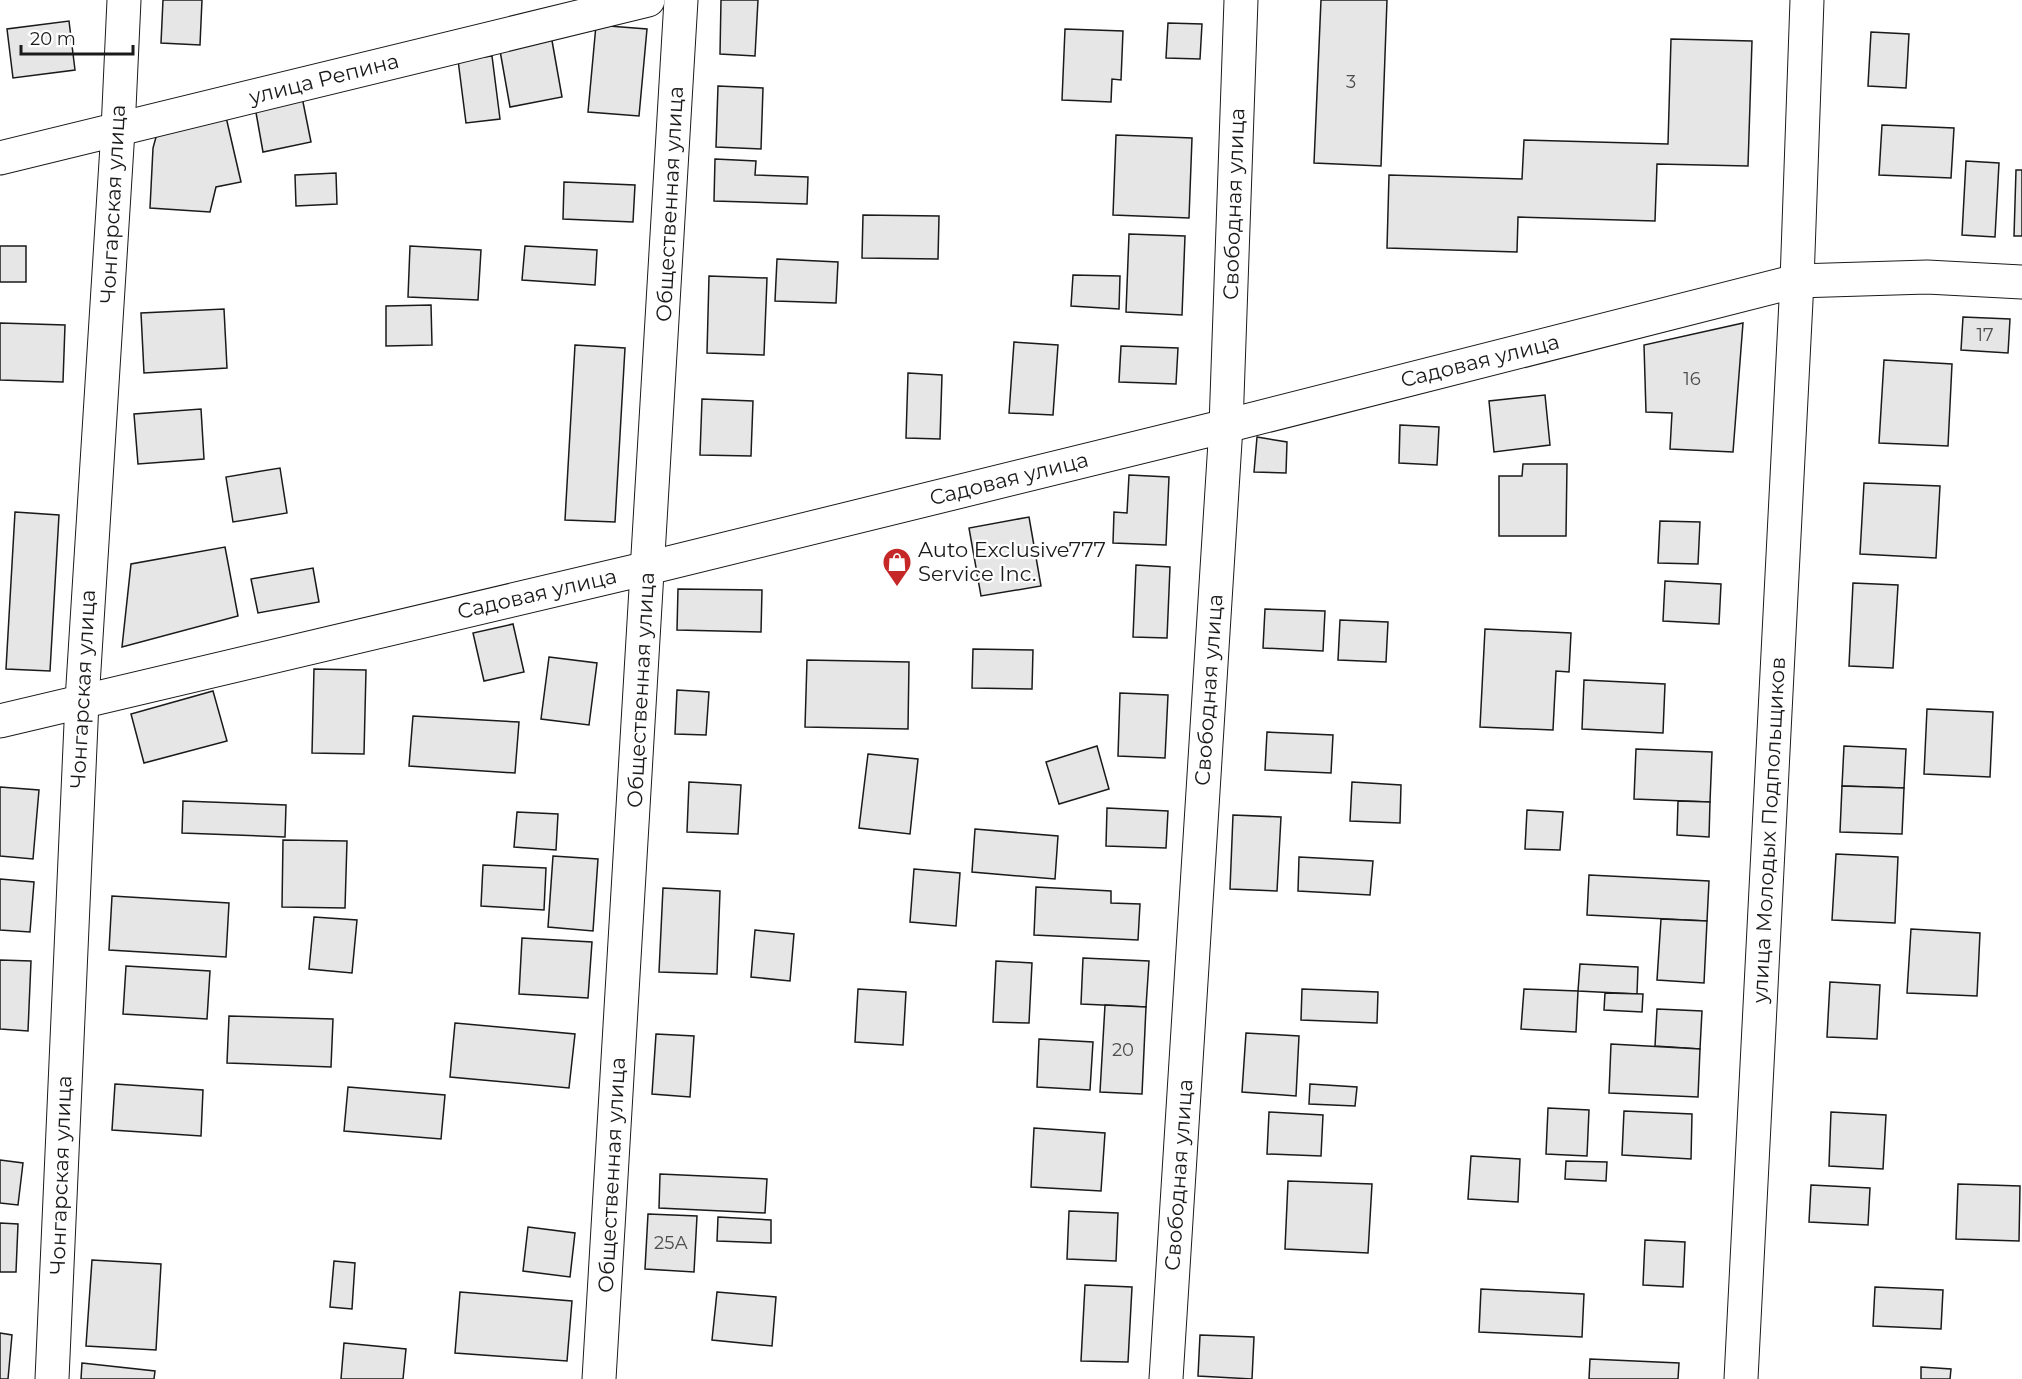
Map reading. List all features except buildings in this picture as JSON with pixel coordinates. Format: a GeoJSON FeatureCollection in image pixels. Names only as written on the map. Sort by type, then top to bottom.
{"type":"FeatureCollection","features":[{"type":"Feature","properties":{"kind":"street","name":"Чонгарская улица"},"geometry":{"type":"LineString","coordinates":[[52,1379],[82,701],[124,0]]}},
{"type":"Feature","properties":{"kind":"street","name":"улица Репина"},"geometry":{"type":"LineString","coordinates":[[0,158],[648,0]]}},
{"type":"Feature","properties":{"kind":"street","name":"Общественная улица"},"geometry":{"type":"LineString","coordinates":[[599,1379],[681,0]]}},
{"type":"Feature","properties":{"kind":"street","name":"Свободная улица"},"geometry":{"type":"LineString","coordinates":[[1166,1379],[1226,426],[1241,0]]}},
{"type":"Feature","properties":{"kind":"street","name":"улица Молодых Подпольщиков"},"geometry":{"type":"LineString","coordinates":[[1741,1379],[1797,281],[1807,0]]}},
{"type":"Feature","properties":{"kind":"street","name":"Садовая улица"},"geometry":{"type":"LineString","coordinates":[[0,721],[648,568],[1226,426],[1797,281],[1927,277],[2022,282]]}},
{"type":"Feature","properties":{"kind":"place","name":"Auto Exclusive777 Service Inc."},"geometry":{"type":"Point","coordinates":[897,588]}}]}
